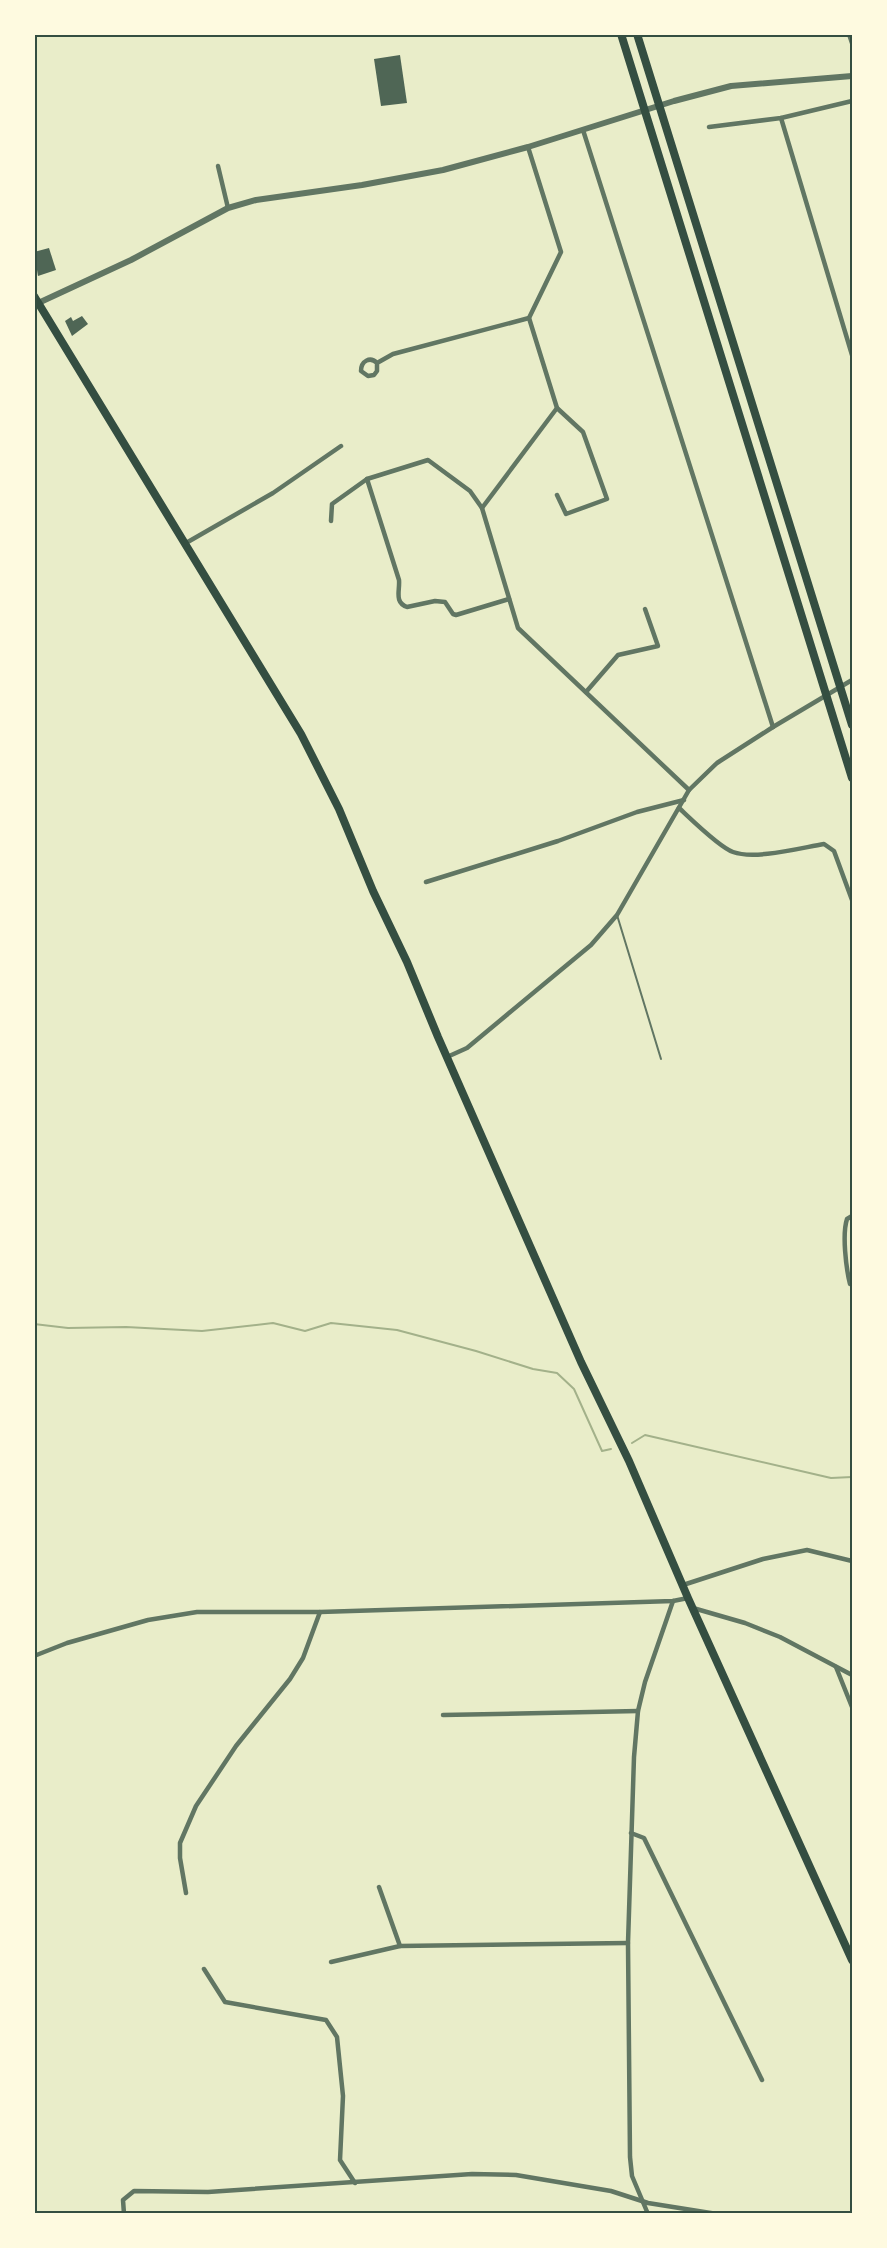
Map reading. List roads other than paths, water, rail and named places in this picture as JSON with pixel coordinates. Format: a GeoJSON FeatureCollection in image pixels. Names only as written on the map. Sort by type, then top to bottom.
{"type":"FeatureCollection","features":[{"type":"Feature","properties":{"kind":"highway"},"geometry":{"type":"LineString","coordinates":[[621,34],[852,778]]}},
{"type":"Feature","properties":{"kind":"highway"},"geometry":{"type":"LineString","coordinates":[[638,34],[852,725]]}},
{"type":"Feature","properties":{"kind":"main road"},"geometry":{"type":"LineString","coordinates":[[36,302],[86,379],[301,734],[339,809],[581,1362],[629,1461],[688,1598],[852,1960]]}},
{"type":"Feature","properties":{"kind":"street"},"geometry":{"type":"LineString","coordinates":[[849,34],[852,43]]}},
{"type":"Feature","properties":{"kind":"street"},"geometry":{"type":"LineString","coordinates":[[36,302],[131,260],[228,208],[256,200],[362,185],[443,170],[731,86],[852,76]]}},
{"type":"Feature","properties":{"kind":"street"},"geometry":{"type":"LineString","coordinates":[[709,127],[781,118],[852,101]]}},
{"type":"Feature","properties":{"kind":"street"},"geometry":{"type":"LineString","coordinates":[[781,118],[852,356]]}},
{"type":"Feature","properties":{"kind":"street"},"geometry":{"type":"LineString","coordinates":[[583,130],[773,727]]}},
{"type":"Feature","properties":{"kind":"street"},"geometry":{"type":"LineString","coordinates":[[528,147],[561,252],[530,318],[557,408],[583,432],[607,499],[566,514],[557,495]]}},
{"type":"Feature","properties":{"kind":"street"},"geometry":{"type":"LineString","coordinates":[[218,166],[228,208]]}},
{"type":"Feature","properties":{"kind":"street"},"geometry":{"type":"LineString","coordinates":[[377,363],[393,354],[530,318]]}},
{"type":"Feature","properties":{"kind":"street"},"geometry":{"type":"LineString","coordinates":[[482,508],[557,408]]}},
{"type":"Feature","properties":{"kind":"street"},"geometry":{"type":"LineString","coordinates":[[186,543],[273,493],[341,446]]}},
{"type":"Feature","properties":{"kind":"street"},"geometry":{"type":"LineString","coordinates":[[331,521],[332,504],[367,479],[428,460],[470,491],[482,508],[518,628],[689,790]]}},
{"type":"Feature","properties":{"kind":"street"},"geometry":{"type":"LineString","coordinates":[[367,479],[399,579],[399,601],[403,605],[407,608],[439,601],[445,602],[456,615],[509,599]]}},
{"type":"Feature","properties":{"kind":"street"},"geometry":{"type":"LineString","coordinates":[[586,692],[618,656],[658,646],[645,609]]}},
{"type":"Feature","properties":{"kind":"street"},"geometry":{"type":"LineString","coordinates":[[447,1057],[467,1048],[591,945],[617,915],[689,790],[717,763],[852,680]]}},
{"type":"Feature","properties":{"kind":"street"},"geometry":{"type":"LineString","coordinates":[[426,882],[558,841],[637,813],[684,800]]}},
{"type":"Feature","properties":{"kind":"street"},"geometry":{"type":"LineString","coordinates":[[679,808],[705,832],[732,852],[762,854],[824,844],[834,851],[852,900]]}},
{"type":"Feature","properties":{"kind":"street"},"geometry":{"type":"LineString","coordinates":[[850,1284],[846,1264],[845,1225],[847,1218],[852,1216]]}},
{"type":"Feature","properties":{"kind":"street"},"geometry":{"type":"LineString","coordinates":[[683,1585],[763,1559],[807,1550],[852,1561]]}},
{"type":"Feature","properties":{"kind":"street"},"geometry":{"type":"LineString","coordinates":[[34,1656],[67,1643],[148,1620],[197,1612],[320,1612],[673,1601],[688,1598]]}},
{"type":"Feature","properties":{"kind":"street"},"geometry":{"type":"LineString","coordinates":[[648,2214],[632,2176],[630,2157],[628,1943],[634,1757],[638,1711],[645,1682],[673,1601]]}},
{"type":"Feature","properties":{"kind":"street"},"geometry":{"type":"LineString","coordinates":[[693,1608],[745,1623],[780,1637],[852,1676]]}},
{"type":"Feature","properties":{"kind":"street"},"geometry":{"type":"LineString","coordinates":[[186,1893],[180,1843],[196,1806],[236,1746],[290,1679],[303,1659],[320,1612]]}},
{"type":"Feature","properties":{"kind":"street"},"geometry":{"type":"LineString","coordinates":[[836,1667],[852,1707]]}},
{"type":"Feature","properties":{"kind":"street"},"geometry":{"type":"LineString","coordinates":[[443,1715],[638,1711]]}},
{"type":"Feature","properties":{"kind":"street"},"geometry":{"type":"LineString","coordinates":[[631,1833],[644,1838],[762,2080]]}},
{"type":"Feature","properties":{"kind":"street"},"geometry":{"type":"LineString","coordinates":[[379,1887],[400,1946]]}},
{"type":"Feature","properties":{"kind":"street"},"geometry":{"type":"LineString","coordinates":[[331,1962],[400,1946],[628,1943]]}},
{"type":"Feature","properties":{"kind":"street"},"geometry":{"type":"LineString","coordinates":[[204,1968],[225,2002],[326,2020],[337,2037],[344,2096],[340,2160],[355,2183]]}},
{"type":"Feature","properties":{"kind":"street"},"geometry":{"type":"LineString","coordinates":[[124,2214],[123,2200],[134,2191],[208,2192],[472,2174],[516,2175],[611,2191],[643,2201],[717,2214]]}},
{"type":"Feature","properties":{"kind":"lane"},"geometry":{"type":"LineString","coordinates":[[617,915],[661,1059]]}},
{"type":"Feature","properties":{"kind":"waterway"},"geometry":{"type":"LineString","coordinates":[[34,1324],[68,1328],[126,1327],[202,1331],[273,1323],[305,1331],[331,1323],[397,1330],[533,1369],[557,1373],[574,1389],[602,1451],[611,1449]]}},
{"type":"Feature","properties":{"kind":"waterway"},"geometry":{"type":"LineString","coordinates":[[632,1443],[645,1435],[831,1478],[852,1477]]}}]}
